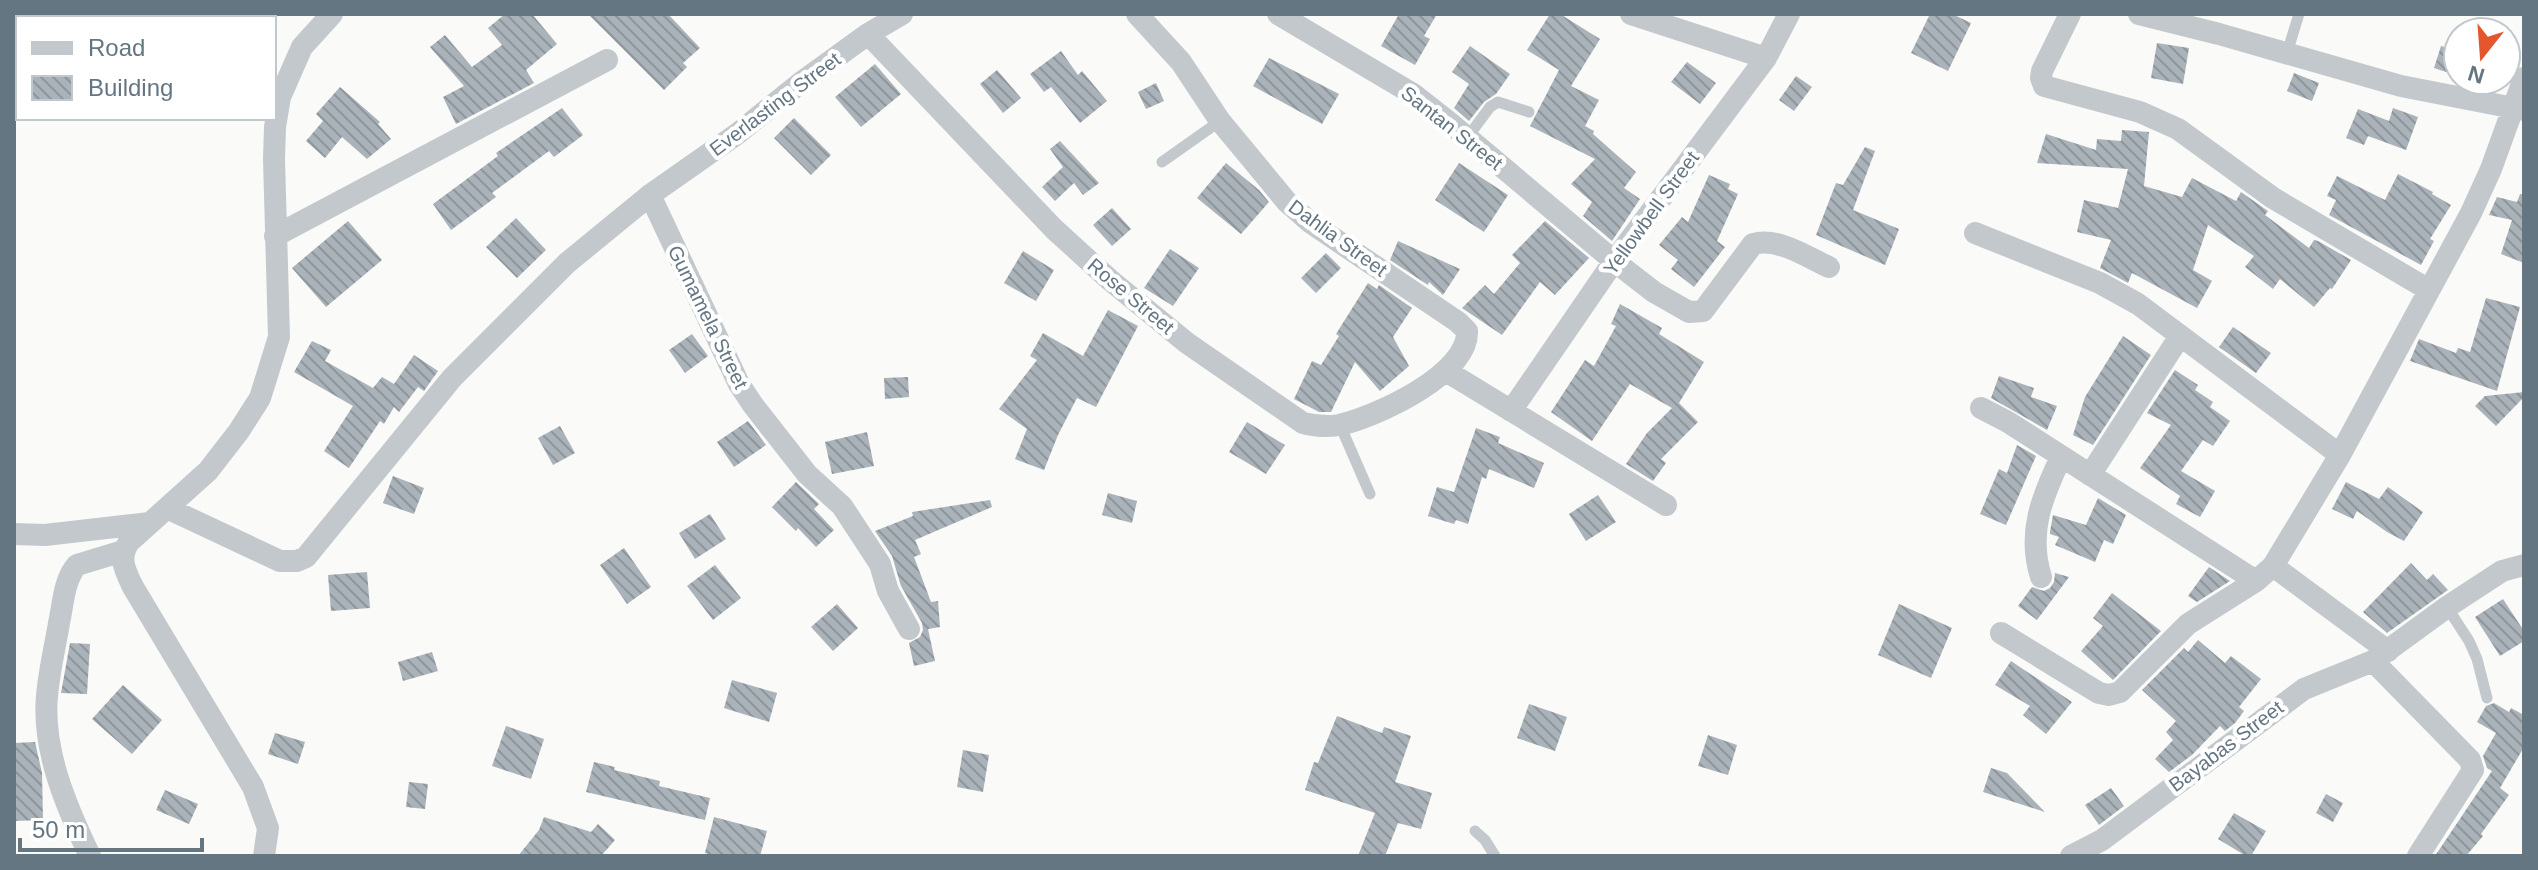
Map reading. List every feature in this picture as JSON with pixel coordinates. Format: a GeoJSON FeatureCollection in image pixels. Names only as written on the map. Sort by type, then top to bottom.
{"type":"FeatureCollection","features":[{"type":"Feature","properties":{"kind":"street"},"geometry":{"type":"LineString","coordinates":[[264,856],[268,828],[253,787],[133,587],[122,562],[123,551],[129,542],[208,471],[260,398],[279,337],[274,143],[280,97],[302,47],[332,14]]}},
{"type":"Feature","properties":{"kind":"street","name":"Everlasting Street"},"geometry":{"type":"LineString","coordinates":[[159,516],[280,561],[297,561],[306,557],[452,378],[567,263],[650,195],[696,164],[799,84],[868,34],[902,14]]}},
{"type":"Feature","properties":{"kind":"street","name":"Dahlia Street"},"geometry":{"type":"LineString","coordinates":[[1137,14],[1181,62],[1220,121],[1287,202],[1311,223],[1467,331],[1468,342],[1446,371]]}},
{"type":"Feature","properties":{"kind":"street","name":"Santan Street"},"geometry":{"type":"LineString","coordinates":[[1278,14],[1413,94],[1614,261],[1654,292],[1689,312],[1703,311],[1753,244],[1765,241],[1778,244],[1829,267]]}},
{"type":"Feature","properties":{"kind":"street"},"geometry":{"type":"LineString","coordinates":[[1631,14],[1766,58]]}},
{"type":"Feature","properties":{"kind":"street","name":"Yellowbell Street"},"geometry":{"type":"LineString","coordinates":[[1511,411],[1614,261],[1766,58],[1789,14]]}},
{"type":"Feature","properties":{"kind":"street"},"geometry":{"type":"LineString","coordinates":[[2070,14],[2042,71],[2044,86],[2140,112],[2178,129],[2273,198],[2429,290]]}},
{"type":"Feature","properties":{"kind":"street"},"geometry":{"type":"LineString","coordinates":[[2139,14],[2222,24],[2287,53],[2401,86],[2519,108]]}},
{"type":"Feature","properties":{"kind":"street","name":"Rose Street"},"geometry":{"type":"LineString","coordinates":[[868,34],[1054,229],[1121,289],[1187,343],[1303,423],[1319,427],[1340,425],[1407,397],[1446,371]]}},
{"type":"Feature","properties":{"kind":"street"},"geometry":{"type":"LineString","coordinates":[[275,236],[607,60]]}},
{"type":"Feature","properties":{"kind":"street"},"geometry":{"type":"LineString","coordinates":[[2001,633],[2099,693],[2109,695],[2120,692],[2188,624],[2265,573],[2340,455],[2471,213],[2519,108],[2524,78]]}},
{"type":"Feature","properties":{"kind":"street","name":"Gumamela Street"},"geometry":{"type":"LineString","coordinates":[[650,195],[739,384],[807,474],[842,506],[880,564],[888,591],[909,629]]}},
{"type":"Feature","properties":{"kind":"street"},"geometry":{"type":"LineString","coordinates":[[1975,233],[2100,283],[2138,304],[2340,455]]}},
{"type":"Feature","properties":{"kind":"street"},"geometry":{"type":"LineString","coordinates":[[2090,475],[2180,336]]}},
{"type":"Feature","properties":{"kind":"street"},"geometry":{"type":"LineString","coordinates":[[1446,371],[1666,505]]}},
{"type":"Feature","properties":{"kind":"street"},"geometry":{"type":"LineString","coordinates":[[1981,408],[2090,475],[2265,573],[2380,656],[2470,760],[2473,770],[2418,856]]}},
{"type":"Feature","properties":{"kind":"street"},"geometry":{"type":"LineString","coordinates":[[2041,577],[2034,543],[2044,493],[2061,457]]}},
{"type":"Feature","properties":{"kind":"street"},"geometry":{"type":"LineString","coordinates":[[14,534],[45,535],[159,516]]}},
{"type":"Feature","properties":{"kind":"street"},"geometry":{"type":"LineString","coordinates":[[90,856],[59,788],[46,698],[72,571],[77,565],[123,551]]}},
{"type":"Feature","properties":{"kind":"street","name":"Bayabas Street"},"geometry":{"type":"LineString","coordinates":[[2071,856],[2102,840],[2304,689],[2380,656],[2502,571],[2524,565]]}},
{"type":"Feature","properties":{"kind":"lane"},"geometry":{"type":"LineString","coordinates":[[2287,53],[2299,14]]}},
{"type":"Feature","properties":{"kind":"lane"},"geometry":{"type":"LineString","coordinates":[[1467,138],[1490,107],[1498,102],[1529,112]]}},
{"type":"Feature","properties":{"kind":"lane"},"geometry":{"type":"LineString","coordinates":[[1162,162],[1220,121]]}},
{"type":"Feature","properties":{"kind":"lane"},"geometry":{"type":"LineString","coordinates":[[1340,425],[1370,494]]}},
{"type":"Feature","properties":{"kind":"lane"},"geometry":{"type":"LineString","coordinates":[[2447,607],[2477,659],[2487,698]]}},
{"type":"Feature","properties":{"kind":"lane"},"geometry":{"type":"LineString","coordinates":[[1475,831],[1495,856]]}},
{"type":"Feature","properties":{"kind":"building"},"geometry":{"type":"Polygon","coordinates":[[[505,14],[532,14],[557,44],[526,70],[534,83],[456,124],[443,97],[464,86],[430,47],[445,35],[472,67],[502,45],[488,28],[505,14]]]}},
{"type":"Feature","properties":{"kind":"building"},"geometry":{"type":"Polygon","coordinates":[[[588,14],[668,14],[700,48],[683,63],[687,67],[664,90],[588,14]]]}},
{"type":"Feature","properties":{"kind":"building"},"geometry":{"type":"Polygon","coordinates":[[[1399,14],[1437,14],[1424,36],[1430,39],[1415,65],[1381,46],[1399,14]]]}},
{"type":"Feature","properties":{"kind":"building"},"geometry":{"type":"Polygon","coordinates":[[[1550,14],[1560,14],[1600,39],[1571,86],[1599,100],[1585,126],[1636,172],[1624,188],[1640,199],[1612,241],[1583,216],[1592,202],[1571,184],[1595,159],[1530,126],[1559,70],[1527,50],[1550,14]]]}},
{"type":"Feature","properties":{"kind":"building"},"geometry":{"type":"Polygon","coordinates":[[[1930,14],[1952,14],[1971,23],[1948,71],[1911,53],[1930,14]]]}},
{"type":"Feature","properties":{"kind":"building"},"geometry":{"type":"Polygon","coordinates":[[[2157,43],[2189,48],[2183,84],[2151,78],[2157,43]]]}},
{"type":"Feature","properties":{"kind":"building"},"geometry":{"type":"Polygon","coordinates":[[[1470,46],[1510,74],[1496,94],[1484,102],[1469,121],[1454,108],[1469,84],[1452,72],[1470,46]]]}},
{"type":"Feature","properties":{"kind":"building"},"geometry":{"type":"Polygon","coordinates":[[[2441,46],[2442,46],[2442,71],[2434,68],[2441,46]]]}},
{"type":"Feature","properties":{"kind":"building"},"geometry":{"type":"Polygon","coordinates":[[[1061,51],[1078,75],[1082,71],[1107,101],[1080,123],[1051,87],[1044,92],[1030,74],[1061,51]]]}},
{"type":"Feature","properties":{"kind":"building"},"geometry":{"type":"Polygon","coordinates":[[[1269,58],[1339,94],[1322,124],[1253,86],[1269,58]]]}},
{"type":"Feature","properties":{"kind":"building"},"geometry":{"type":"Polygon","coordinates":[[[1687,62],[1716,83],[1700,104],[1671,82],[1687,62]]]}},
{"type":"Feature","properties":{"kind":"building"},"geometry":{"type":"Polygon","coordinates":[[[875,64],[901,94],[861,127],[835,97],[875,64]]]}},
{"type":"Feature","properties":{"kind":"building"},"geometry":{"type":"Polygon","coordinates":[[[997,70],[1021,98],[1003,113],[980,84],[997,70]]]}},
{"type":"Feature","properties":{"kind":"building"},"geometry":{"type":"Polygon","coordinates":[[[2294,73],[2319,83],[2312,101],[2287,91],[2294,73]]]}},
{"type":"Feature","properties":{"kind":"building"},"geometry":{"type":"Polygon","coordinates":[[[1796,76],[1812,87],[1794,111],[1779,100],[1796,76]]]}},
{"type":"Feature","properties":{"kind":"building"},"geometry":{"type":"Polygon","coordinates":[[[1156,83],[1164,101],[1146,109],[1138,92],[1156,83]]]}},
{"type":"Feature","properties":{"kind":"building"},"geometry":{"type":"Polygon","coordinates":[[[340,87],[380,122],[378,124],[391,139],[367,159],[342,137],[325,158],[306,141],[323,121],[316,114],[340,87]]]}},
{"type":"Feature","properties":{"kind":"building"},"geometry":{"type":"Polygon","coordinates":[[[562,108],[583,135],[554,157],[549,151],[492,193],[496,197],[451,230],[433,204],[498,156],[496,153],[562,108]]]}},
{"type":"Feature","properties":{"kind":"building"},"geometry":{"type":"Polygon","coordinates":[[[2393,108],[2418,117],[2406,150],[2368,136],[2364,145],[2346,138],[2358,109],[2389,121],[2393,108]]]}},
{"type":"Feature","properties":{"kind":"building"},"geometry":{"type":"Polygon","coordinates":[[[794,118],[831,155],[811,175],[774,138],[794,118]]]}},
{"type":"Feature","properties":{"kind":"building"},"geometry":{"type":"Polygon","coordinates":[[[2122,130],[2149,132],[2144,186],[2182,197],[2192,178],[2236,201],[2241,192],[2268,211],[2265,215],[2309,248],[2314,240],[2318,241],[2351,260],[2332,289],[2314,307],[2280,279],[2273,289],[2245,267],[2254,256],[2208,225],[2193,270],[2212,281],[2197,308],[2132,273],[2128,283],[2100,268],[2111,240],[2077,232],[2084,200],[2118,208],[2128,169],[2037,163],[2046,134],[2096,150],[2097,139],[2121,141],[2122,130]]]}},
{"type":"Feature","properties":{"kind":"building"},"geometry":{"type":"Polygon","coordinates":[[[1060,141],[1099,183],[1083,195],[1074,183],[1055,201],[1042,187],[1063,167],[1050,149],[1060,141]]]}},
{"type":"Feature","properties":{"kind":"building"},"geometry":{"type":"Polygon","coordinates":[[[1865,147],[1875,151],[1853,210],[1899,229],[1885,265],[1816,235],[1836,183],[1843,185],[1865,147]]]}},
{"type":"Feature","properties":{"kind":"building"},"geometry":{"type":"Polygon","coordinates":[[[1226,163],[1269,202],[1241,234],[1197,198],[1226,163]]]}},
{"type":"Feature","properties":{"kind":"building"},"geometry":{"type":"Polygon","coordinates":[[[1459,163],[1508,195],[1484,232],[1435,200],[1459,163]]]}},
{"type":"Feature","properties":{"kind":"building"},"geometry":{"type":"Polygon","coordinates":[[[2398,174],[2451,205],[2430,239],[2434,241],[2421,265],[2329,215],[2336,200],[2327,196],[2337,176],[2385,200],[2398,174]]]}},
{"type":"Feature","properties":{"kind":"building"},"geometry":{"type":"Polygon","coordinates":[[[1709,175],[1730,184],[1728,189],[1738,194],[1717,241],[1725,247],[1694,287],[1671,269],[1678,260],[1659,245],[1682,217],[1688,222],[1709,175]]]}},
{"type":"Feature","properties":{"kind":"building"},"geometry":{"type":"Polygon","coordinates":[[[2520,194],[2524,195],[2524,263],[2501,254],[2512,220],[2489,215],[2497,197],[2517,202],[2520,194]]]}},
{"type":"Feature","properties":{"kind":"building"},"geometry":{"type":"Polygon","coordinates":[[[1112,208],[1131,229],[1112,246],[1093,225],[1112,208]]]}},
{"type":"Feature","properties":{"kind":"building"},"geometry":{"type":"Polygon","coordinates":[[[516,218],[546,250],[517,278],[486,247],[516,218]]]}},
{"type":"Feature","properties":{"kind":"building"},"geometry":{"type":"Polygon","coordinates":[[[348,221],[382,260],[326,307],[292,268],[348,221]]]}},
{"type":"Feature","properties":{"kind":"building"},"geometry":{"type":"Polygon","coordinates":[[[1545,221],[1589,258],[1555,295],[1540,282],[1502,335],[1462,308],[1485,285],[1494,294],[1520,263],[1512,255],[1545,221]]]}},
{"type":"Feature","properties":{"kind":"building"},"geometry":{"type":"Polygon","coordinates":[[[1398,241],[1460,269],[1443,295],[1429,282],[1428,285],[1390,260],[1398,241]]]}},
{"type":"Feature","properties":{"kind":"building"},"geometry":{"type":"Polygon","coordinates":[[[1170,249],[1199,268],[1173,306],[1144,288],[1170,249]]]}},
{"type":"Feature","properties":{"kind":"building"},"geometry":{"type":"Polygon","coordinates":[[[1023,251],[1054,270],[1036,301],[1004,283],[1023,251]]]}},
{"type":"Feature","properties":{"kind":"building"},"geometry":{"type":"Polygon","coordinates":[[[1326,253],[1341,268],[1316,293],[1301,278],[1326,253]]]}},
{"type":"Feature","properties":{"kind":"building"},"geometry":{"type":"Polygon","coordinates":[[[1368,283],[1377,289],[1379,285],[1412,308],[1393,337],[1409,366],[1380,391],[1355,362],[1331,412],[1319,412],[1294,399],[1312,361],[1321,365],[1339,336],[1336,334],[1368,283]]]}},
{"type":"Feature","properties":{"kind":"building"},"geometry":{"type":"Polygon","coordinates":[[[2486,298],[2520,307],[2497,391],[2410,361],[2419,339],[2456,353],[2458,348],[2470,352],[2486,298]]]}},
{"type":"Feature","properties":{"kind":"building"},"geometry":{"type":"Polygon","coordinates":[[[1620,304],[1662,328],[1659,334],[1704,362],[1679,403],[1698,422],[1661,459],[1666,463],[1653,481],[1626,464],[1647,433],[1672,408],[1630,384],[1592,441],[1551,412],[1585,360],[1594,366],[1616,326],[1611,324],[1620,304]]]}},
{"type":"Feature","properties":{"kind":"building"},"geometry":{"type":"Polygon","coordinates":[[[1108,310],[1138,326],[1096,407],[1077,398],[1044,470],[1015,459],[1027,429],[999,409],[1037,360],[1030,356],[1043,333],[1083,356],[1108,310]]]}},
{"type":"Feature","properties":{"kind":"building"},"geometry":{"type":"Polygon","coordinates":[[[2233,327],[2271,353],[2256,373],[2219,347],[2233,327]]]}},
{"type":"Feature","properties":{"kind":"building"},"geometry":{"type":"Polygon","coordinates":[[[692,334],[708,356],[685,373],[669,350],[692,334]]]}},
{"type":"Feature","properties":{"kind":"building"},"geometry":{"type":"Polygon","coordinates":[[[2123,336],[2151,355],[2093,445],[2073,435],[2085,397],[2123,336]]]}},
{"type":"Feature","properties":{"kind":"building"},"geometry":{"type":"Polygon","coordinates":[[[312,341],[331,350],[325,361],[373,388],[382,377],[394,384],[414,355],[438,371],[424,391],[418,387],[399,412],[394,407],[384,424],[380,421],[349,468],[324,451],[353,406],[294,372],[312,341]]]}},
{"type":"Feature","properties":{"kind":"building"},"geometry":{"type":"Polygon","coordinates":[[[2175,370],[2198,385],[2195,390],[2213,402],[2210,407],[2230,421],[2213,446],[2203,440],[2181,471],[2215,491],[2200,517],[2176,504],[2180,496],[2140,468],[2171,425],[2147,413],[2175,370]]]}},
{"type":"Feature","properties":{"kind":"building"},"geometry":{"type":"Polygon","coordinates":[[[1999,376],[2034,388],[2031,397],[2057,406],[2047,430],[1991,398],[1999,376]]]}},
{"type":"Feature","properties":{"kind":"building"},"geometry":{"type":"Polygon","coordinates":[[[908,377],[909,397],[885,399],[884,378],[908,377]]]}},
{"type":"Feature","properties":{"kind":"building"},"geometry":{"type":"Polygon","coordinates":[[[2524,392],[2524,397],[2496,426],[2475,406],[2485,396],[2524,392]]]}},
{"type":"Feature","properties":{"kind":"building"},"geometry":{"type":"Polygon","coordinates":[[[748,421],[766,445],[734,467],[717,442],[748,421]]]}},
{"type":"Feature","properties":{"kind":"building"},"geometry":{"type":"Polygon","coordinates":[[[1247,422],[1285,445],[1266,474],[1229,452],[1247,422]]]}},
{"type":"Feature","properties":{"kind":"building"},"geometry":{"type":"Polygon","coordinates":[[[560,426],[575,453],[553,465],[538,438],[560,426]]]}},
{"type":"Feature","properties":{"kind":"building"},"geometry":{"type":"Polygon","coordinates":[[[1476,428],[1500,437],[1498,443],[1544,463],[1534,488],[1489,469],[1486,479],[1482,477],[1468,524],[1456,520],[1454,524],[1428,516],[1437,487],[1454,492],[1476,428]]]}},
{"type":"Feature","properties":{"kind":"building"},"geometry":{"type":"Polygon","coordinates":[[[867,432],[874,466],[832,474],[825,442],[867,432]]]}},
{"type":"Feature","properties":{"kind":"building"},"geometry":{"type":"Polygon","coordinates":[[[2017,445],[2036,456],[2006,525],[1980,514],[1999,469],[2007,473],[2017,445]]]}},
{"type":"Feature","properties":{"kind":"building"},"geometry":{"type":"Polygon","coordinates":[[[393,476],[424,488],[414,514],[383,503],[393,476]]]}},
{"type":"Feature","properties":{"kind":"building"},"geometry":{"type":"Polygon","coordinates":[[[796,482],[819,504],[814,509],[834,530],[816,547],[772,507],[796,482]]]}},
{"type":"Feature","properties":{"kind":"building"},"geometry":{"type":"Polygon","coordinates":[[[2346,482],[2379,499],[2388,487],[2423,512],[2404,541],[2357,511],[2353,519],[2332,509],[2346,482]]]}},
{"type":"Feature","properties":{"kind":"building"},"geometry":{"type":"Polygon","coordinates":[[[1108,493],[1137,501],[1132,523],[1102,515],[1108,493]]]}},
{"type":"Feature","properties":{"kind":"building"},"geometry":{"type":"Polygon","coordinates":[[[1598,495],[1616,522],[1586,541],[1569,514],[1598,495]]]}},
{"type":"Feature","properties":{"kind":"building"},"geometry":{"type":"Polygon","coordinates":[[[2098,498],[2126,515],[2113,544],[2104,540],[2095,562],[2055,545],[2059,537],[2050,532],[2053,515],[2086,525],[2098,498]]]}},
{"type":"Feature","properties":{"kind":"building"},"geometry":{"type":"Polygon","coordinates":[[[990,500],[992,507],[915,540],[921,554],[914,557],[931,602],[938,601],[940,627],[928,629],[935,661],[914,666],[909,643],[920,637],[922,623],[901,586],[892,556],[875,531],[913,516],[912,512],[990,500]]]}},
{"type":"Feature","properties":{"kind":"building"},"geometry":{"type":"Polygon","coordinates":[[[710,514],[726,539],[695,559],[679,533],[710,514]]]}},
{"type":"Feature","properties":{"kind":"building"},"geometry":{"type":"Polygon","coordinates":[[[624,548],[651,587],[627,604],[600,565],[624,548]]]}},
{"type":"Feature","properties":{"kind":"building"},"geometry":{"type":"Polygon","coordinates":[[[2411,563],[2427,580],[2433,574],[2448,590],[2387,633],[2363,612],[2411,563]]]}},
{"type":"Feature","properties":{"kind":"building"},"geometry":{"type":"Polygon","coordinates":[[[715,565],[741,598],[713,620],[687,586],[715,565]]]}},
{"type":"Feature","properties":{"kind":"building"},"geometry":{"type":"Polygon","coordinates":[[[2209,567],[2230,581],[2197,602],[2188,596],[2209,567]]]}},
{"type":"Feature","properties":{"kind":"building"},"geometry":{"type":"Polygon","coordinates":[[[367,572],[370,608],[331,611],[328,575],[367,572]]]}},
{"type":"Feature","properties":{"kind":"building"},"geometry":{"type":"Polygon","coordinates":[[[2055,573],[2069,577],[2037,620],[2018,606],[2032,587],[2044,591],[2050,588],[2055,573]]]}},
{"type":"Feature","properties":{"kind":"building"},"geometry":{"type":"Polygon","coordinates":[[[2112,593],[2161,631],[2113,680],[2081,651],[2103,626],[2093,618],[2112,593]]]}},
{"type":"Feature","properties":{"kind":"building"},"geometry":{"type":"Polygon","coordinates":[[[2503,599],[2524,631],[2524,641],[2500,656],[2475,617],[2503,599]]]}},
{"type":"Feature","properties":{"kind":"building"},"geometry":{"type":"Polygon","coordinates":[[[837,604],[858,628],[833,651],[811,627],[837,604]]]}},
{"type":"Feature","properties":{"kind":"building"},"geometry":{"type":"Polygon","coordinates":[[[1899,604],[1952,628],[1931,678],[1878,655],[1899,604]]]}},
{"type":"Feature","properties":{"kind":"building"},"geometry":{"type":"Polygon","coordinates":[[[2198,640],[2225,663],[2231,656],[2261,679],[2239,707],[2244,711],[2235,723],[2225,731],[2220,726],[2192,755],[2169,772],[2155,759],[2173,740],[2166,732],[2176,721],[2142,690],[2184,648],[2188,652],[2198,640]]]}},
{"type":"Feature","properties":{"kind":"building"},"geometry":{"type":"Polygon","coordinates":[[[70,643],[90,644],[87,694],[61,693],[70,643]]]}},
{"type":"Feature","properties":{"kind":"building"},"geometry":{"type":"Polygon","coordinates":[[[432,652],[438,671],[403,681],[398,662],[432,652]]]}},
{"type":"Feature","properties":{"kind":"building"},"geometry":{"type":"Polygon","coordinates":[[[2011,661],[2072,702],[2046,734],[2023,715],[2030,706],[1995,685],[2011,661]]]}},
{"type":"Feature","properties":{"kind":"building"},"geometry":{"type":"Polygon","coordinates":[[[732,680],[777,693],[769,722],[724,708],[732,680]]]}},
{"type":"Feature","properties":{"kind":"building"},"geometry":{"type":"Polygon","coordinates":[[[123,685],[162,720],[132,754],[92,719],[123,685]]]}},
{"type":"Feature","properties":{"kind":"building"},"geometry":{"type":"Polygon","coordinates":[[[2494,703],[2509,712],[2511,708],[2524,715],[2524,747],[2500,788],[2509,795],[2466,856],[2435,856],[2492,771],[2487,768],[2483,756],[2496,733],[2477,722],[2486,706],[2494,703]]]}},
{"type":"Feature","properties":{"kind":"building"},"geometry":{"type":"Polygon","coordinates":[[[1529,704],[1567,717],[1555,751],[1517,738],[1529,704]]]}},
{"type":"Feature","properties":{"kind":"building"},"geometry":{"type":"Polygon","coordinates":[[[1337,716],[1382,733],[1384,727],[1411,736],[1395,782],[1432,793],[1421,829],[1398,823],[1385,856],[1358,856],[1375,813],[1305,790],[1314,762],[1318,763],[1337,716]]]}},
{"type":"Feature","properties":{"kind":"building"},"geometry":{"type":"Polygon","coordinates":[[[506,726],[544,739],[531,779],[492,766],[506,726]]]}},
{"type":"Feature","properties":{"kind":"building"},"geometry":{"type":"Polygon","coordinates":[[[275,733],[305,742],[298,764],[268,754],[275,733]]]}},
{"type":"Feature","properties":{"kind":"building"},"geometry":{"type":"Polygon","coordinates":[[[1708,735],[1737,745],[1728,775],[1698,766],[1708,735]]]}},
{"type":"Feature","properties":{"kind":"building"},"geometry":{"type":"Polygon","coordinates":[[[35,742],[42,773],[43,820],[14,821],[14,743],[35,742]]]}},
{"type":"Feature","properties":{"kind":"building"},"geometry":{"type":"Polygon","coordinates":[[[963,750],[989,755],[983,792],[957,787],[963,750]]]}},
{"type":"Feature","properties":{"kind":"building"},"geometry":{"type":"Polygon","coordinates":[[[594,762],[660,781],[659,786],[710,798],[705,820],[586,792],[594,762]]]}},
{"type":"Feature","properties":{"kind":"building"},"geometry":{"type":"Polygon","coordinates":[[[1991,768],[2007,773],[2045,812],[1983,792],[1991,768]]]}},
{"type":"Feature","properties":{"kind":"building"},"geometry":{"type":"Polygon","coordinates":[[[409,782],[428,784],[425,809],[406,807],[409,782]]]}},
{"type":"Feature","properties":{"kind":"building"},"geometry":{"type":"Polygon","coordinates":[[[2111,788],[2124,806],[2099,825],[2085,805],[2111,788]]]}},
{"type":"Feature","properties":{"kind":"building"},"geometry":{"type":"Polygon","coordinates":[[[165,790],[198,804],[189,824],[156,810],[165,790]]]}},
{"type":"Feature","properties":{"kind":"building"},"geometry":{"type":"Polygon","coordinates":[[[2326,794],[2343,803],[2333,822],[2316,813],[2326,794]]]}},
{"type":"Feature","properties":{"kind":"building"},"geometry":{"type":"Polygon","coordinates":[[[2234,813],[2266,831],[2251,856],[2218,839],[2234,813]]]}},
{"type":"Feature","properties":{"kind":"building"},"geometry":{"type":"Polygon","coordinates":[[[544,817],[591,832],[598,824],[615,840],[601,856],[518,856],[539,830],[544,817]]]}},
{"type":"Feature","properties":{"kind":"building"},"geometry":{"type":"Polygon","coordinates":[[[714,817],[767,831],[760,856],[715,856],[705,853],[714,817]]]}}]}
